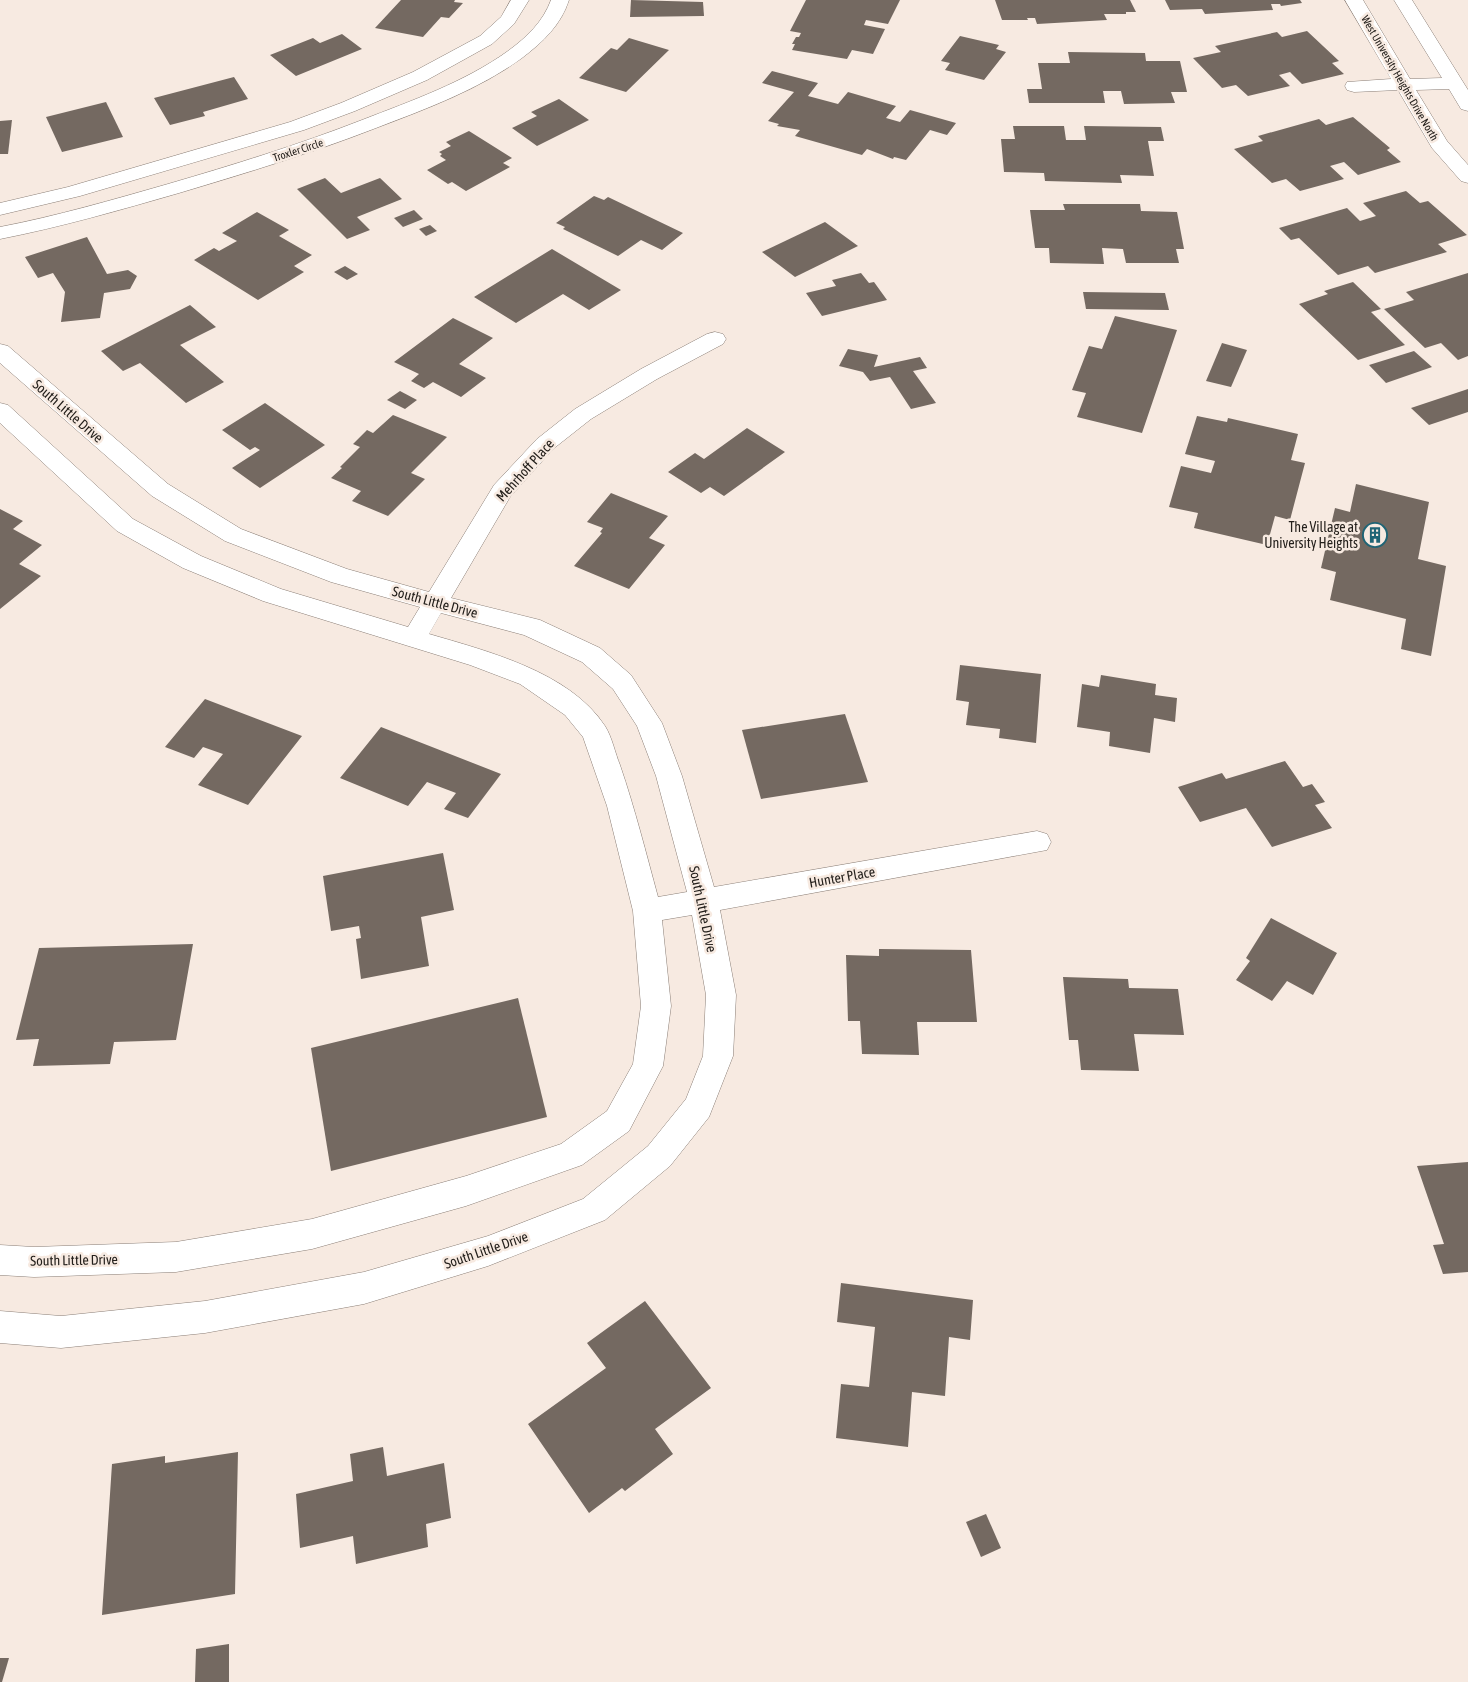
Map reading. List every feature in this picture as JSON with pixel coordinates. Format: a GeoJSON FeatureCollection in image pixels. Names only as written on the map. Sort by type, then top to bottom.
{"type":"FeatureCollection","features":[{"type":"Feature","properties":{"kind":"street","name":"Troxler Circle"},"geometry":{"type":"LineString","coordinates":[[0,209],[73,192],[297,126],[348,107],[420,76],[486,40],[508,20],[520,0]]}},
{"type":"Feature","properties":{"kind":"street","name":"Troxler Circle"},"geometry":{"type":"LineString","coordinates":[[0,233],[56,221],[209,178],[280,156],[383,119],[432,98],[504,62],[542,32],[553,16],[560,0]]}},
{"type":"Feature","properties":{"kind":"street","name":"West University Heights Drive North"},"geometry":{"type":"LineString","coordinates":[[1354,0],[1439,144],[1468,177]]}},
{"type":"Feature","properties":{"kind":"street"},"geometry":{"type":"LineString","coordinates":[[1403,0],[1468,105]]}},
{"type":"Feature","properties":{"kind":"street"},"geometry":{"type":"LineString","coordinates":[[1354,86],[1454,83]]}},
{"type":"Feature","properties":{"kind":"street","name":"Mehrhoff Place"},"geometry":{"type":"LineString","coordinates":[[414,638],[502,491],[545,444],[584,414],[649,374],[715,339]]}},
{"type":"Feature","properties":{"kind":"street","name":"South Little Drive"},"geometry":{"type":"LineString","coordinates":[[0,351],[160,490],[233,535],[340,576],[531,627],[591,655],[622,682],[649,723],[669,776],[704,901],[720,995],[718,1056],[698,1107],[659,1156],[594,1210],[488,1251],[364,1288],[205,1317],[61,1332],[0,1327]]}},
{"type":"Feature","properties":{"kind":"street","name":"South Little Drive"},"geometry":{"type":"LineString","coordinates":[[0,410],[125,525],[192,562],[272,595],[479,658],[529,677],[574,708],[594,732],[621,806],[647,911],[656,1006],[648,1066],[618,1120],[571,1154],[466,1191],[312,1234],[176,1257],[34,1262],[0,1260]]}},
{"type":"Feature","properties":{"kind":"street","name":"Hunter Place"},"geometry":{"type":"LineString","coordinates":[[647,911],[1037,842]]}},
{"type":"Feature","properties":{"kind":"building"},"geometry":{"type":"Polygon","coordinates":[[[401,0],[455,0],[454,2],[463,3],[449,18],[441,17],[423,37],[375,28],[401,0]]]}},
{"type":"Feature","properties":{"kind":"building"},"geometry":{"type":"Polygon","coordinates":[[[631,0],[703,2],[704,16],[630,17],[631,0]]]}},
{"type":"Feature","properties":{"kind":"building"},"geometry":{"type":"Polygon","coordinates":[[[806,0],[900,0],[888,24],[866,20],[864,25],[885,29],[873,54],[852,50],[847,59],[792,50],[795,44],[792,44],[801,33],[790,31],[806,0]]]}},
{"type":"Feature","properties":{"kind":"building"},"geometry":{"type":"Polygon","coordinates":[[[995,0],[1130,0],[1136,12],[1104,14],[1107,20],[1037,24],[1035,18],[1027,18],[1028,20],[1002,20],[995,0]]]}},
{"type":"Feature","properties":{"kind":"building"},"geometry":{"type":"Polygon","coordinates":[[[1165,0],[1300,0],[1302,3],[1281,6],[1280,4],[1271,4],[1273,10],[1205,14],[1202,9],[1170,10],[1165,0]]]}},
{"type":"Feature","properties":{"kind":"building"},"geometry":{"type":"Polygon","coordinates":[[[1307,31],[1339,61],[1332,63],[1344,74],[1302,84],[1290,72],[1279,75],[1290,86],[1248,96],[1236,85],[1222,88],[1193,58],[1221,52],[1215,46],[1277,32],[1282,37],[1307,31]]]}},
{"type":"Feature","properties":{"kind":"building"},"geometry":{"type":"Polygon","coordinates":[[[342,34],[362,49],[296,76],[270,55],[313,38],[320,43],[342,34]]]}},
{"type":"Feature","properties":{"kind":"building"},"geometry":{"type":"Polygon","coordinates":[[[960,36],[999,45],[996,49],[1006,52],[984,80],[945,70],[950,63],[941,61],[960,36]]]}},
{"type":"Feature","properties":{"kind":"building"},"geometry":{"type":"Polygon","coordinates":[[[629,38],[669,50],[626,92],[579,78],[611,48],[617,50],[629,38]]]}},
{"type":"Feature","properties":{"kind":"building"},"geometry":{"type":"Polygon","coordinates":[[[1068,52],[1145,53],[1146,61],[1180,61],[1187,92],[1171,92],[1175,103],[1124,104],[1121,91],[1103,91],[1105,103],[1029,103],[1027,89],[1042,89],[1038,63],[1070,63],[1068,52]]]}},
{"type":"Feature","properties":{"kind":"building"},"geometry":{"type":"Polygon","coordinates":[[[772,71],[818,83],[808,96],[838,104],[848,92],[896,106],[886,118],[900,122],[910,110],[956,123],[947,135],[930,130],[906,160],[894,157],[893,159],[867,149],[862,155],[795,136],[800,130],[777,126],[779,124],[768,121],[794,92],[762,83],[772,71]]]}},
{"type":"Feature","properties":{"kind":"building"},"geometry":{"type":"Polygon","coordinates":[[[234,77],[248,99],[203,112],[205,116],[170,125],[154,98],[234,77]]]}},
{"type":"Feature","properties":{"kind":"building"},"geometry":{"type":"Polygon","coordinates":[[[559,99],[589,120],[537,146],[512,128],[537,116],[531,112],[559,99]]]}},
{"type":"Feature","properties":{"kind":"building"},"geometry":{"type":"Polygon","coordinates":[[[106,102],[123,137],[62,152],[46,117],[106,102]]]}},
{"type":"Feature","properties":{"kind":"building"},"geometry":{"type":"Polygon","coordinates":[[[1353,117],[1390,148],[1387,150],[1401,162],[1358,175],[1344,162],[1330,166],[1344,179],[1300,191],[1286,179],[1272,183],[1234,149],[1263,141],[1258,136],[1319,119],[1326,125],[1353,117]]]}},
{"type":"Feature","properties":{"kind":"building"},"geometry":{"type":"Polygon","coordinates":[[[12,120],[8,154],[0,154],[0,121],[12,120]]]}},
{"type":"Feature","properties":{"kind":"building"},"geometry":{"type":"Polygon","coordinates":[[[1013,126],[1064,126],[1066,140],[1086,140],[1084,126],[1161,127],[1164,141],[1148,141],[1154,176],[1120,175],[1122,183],[1045,181],[1044,173],[1004,172],[1001,139],[1015,139],[1013,126]]]}},
{"type":"Feature","properties":{"kind":"building"},"geometry":{"type":"Polygon","coordinates":[[[469,131],[512,158],[503,163],[510,167],[466,191],[452,182],[448,184],[427,170],[446,160],[440,156],[442,154],[439,152],[451,146],[446,142],[469,131]]]}},
{"type":"Feature","properties":{"kind":"building"},"geometry":{"type":"Polygon","coordinates":[[[325,178],[341,193],[380,178],[402,199],[357,217],[370,230],[347,239],[297,189],[325,178]]]}},
{"type":"Feature","properties":{"kind":"building"},"geometry":{"type":"Polygon","coordinates":[[[1406,191],[1420,203],[1428,201],[1467,235],[1438,244],[1447,252],[1375,273],[1368,266],[1338,275],[1299,238],[1291,240],[1279,228],[1347,208],[1360,221],[1376,216],[1363,203],[1406,191]]]}},
{"type":"Feature","properties":{"kind":"building"},"geometry":{"type":"Polygon","coordinates":[[[594,196],[604,200],[608,197],[683,233],[662,250],[641,240],[618,256],[563,229],[565,227],[556,223],[594,196]]]}},
{"type":"Feature","properties":{"kind":"building"},"geometry":{"type":"Polygon","coordinates":[[[1063,204],[1140,204],[1141,211],[1177,212],[1184,249],[1176,249],[1179,263],[1126,263],[1123,249],[1102,248],[1104,264],[1050,263],[1049,248],[1035,248],[1030,210],[1065,210],[1063,204]]]}},
{"type":"Feature","properties":{"kind":"building"},"geometry":{"type":"Polygon","coordinates":[[[414,210],[423,219],[403,227],[394,218],[414,210]]]}},
{"type":"Feature","properties":{"kind":"building"},"geometry":{"type":"Polygon","coordinates":[[[257,212],[289,230],[279,236],[312,255],[294,266],[304,272],[258,300],[194,260],[214,248],[219,251],[237,241],[222,233],[257,212]]]}},
{"type":"Feature","properties":{"kind":"building"},"geometry":{"type":"Polygon","coordinates":[[[825,222],[858,246],[795,277],[762,252],[825,222]]]}},
{"type":"Feature","properties":{"kind":"building"},"geometry":{"type":"Polygon","coordinates":[[[430,225],[437,231],[426,236],[419,229],[430,225]]]}},
{"type":"Feature","properties":{"kind":"building"},"geometry":{"type":"Polygon","coordinates":[[[87,237],[107,274],[128,270],[137,276],[130,289],[104,293],[100,318],[61,322],[65,292],[53,273],[38,278],[25,257],[87,237]]]}},
{"type":"Feature","properties":{"kind":"building"},"geometry":{"type":"Polygon","coordinates":[[[552,249],[621,290],[589,310],[563,294],[516,323],[474,297],[552,249]]]}},
{"type":"Feature","properties":{"kind":"building"},"geometry":{"type":"Polygon","coordinates":[[[345,266],[358,274],[347,280],[334,272],[345,266]]]}},
{"type":"Feature","properties":{"kind":"building"},"geometry":{"type":"Polygon","coordinates":[[[861,273],[869,283],[874,282],[887,300],[822,316],[806,293],[836,286],[832,280],[861,273]]]}},
{"type":"Feature","properties":{"kind":"building"},"geometry":{"type":"Polygon","coordinates":[[[1468,273],[1468,356],[1458,360],[1441,343],[1425,348],[1384,309],[1414,300],[1406,292],[1468,273]]]}},
{"type":"Feature","properties":{"kind":"building"},"geometry":{"type":"Polygon","coordinates":[[[1353,282],[1381,309],[1371,312],[1405,345],[1358,360],[1299,304],[1328,294],[1324,291],[1353,282]]]}},
{"type":"Feature","properties":{"kind":"building"},"geometry":{"type":"Polygon","coordinates":[[[1083,292],[1165,293],[1169,310],[1086,309],[1083,292]]]}},
{"type":"Feature","properties":{"kind":"building"},"geometry":{"type":"Polygon","coordinates":[[[190,305],[216,327],[180,345],[224,382],[186,403],[140,363],[123,371],[101,351],[190,305]]]}},
{"type":"Feature","properties":{"kind":"building"},"geometry":{"type":"Polygon","coordinates":[[[1115,316],[1177,330],[1142,433],[1077,417],[1086,393],[1072,390],[1089,346],[1102,349],[1115,316]]]}},
{"type":"Feature","properties":{"kind":"building"},"geometry":{"type":"Polygon","coordinates":[[[453,318],[493,338],[459,364],[486,378],[461,397],[433,382],[424,388],[411,381],[419,374],[394,362],[453,318]]]}},
{"type":"Feature","properties":{"kind":"building"},"geometry":{"type":"Polygon","coordinates":[[[1222,343],[1247,350],[1231,387],[1206,381],[1222,343]]]}},
{"type":"Feature","properties":{"kind":"building"},"geometry":{"type":"Polygon","coordinates":[[[848,349],[878,355],[874,367],[920,357],[927,368],[913,371],[936,403],[911,409],[890,377],[870,381],[863,372],[839,366],[848,349]]]}},
{"type":"Feature","properties":{"kind":"building"},"geometry":{"type":"Polygon","coordinates":[[[1414,351],[1432,367],[1386,383],[1369,365],[1414,351]]]}},
{"type":"Feature","properties":{"kind":"building"},"geometry":{"type":"Polygon","coordinates":[[[1468,389],[1468,412],[1429,425],[1411,408],[1468,389]]]}},
{"type":"Feature","properties":{"kind":"building"},"geometry":{"type":"Polygon","coordinates":[[[400,391],[417,400],[405,409],[387,400],[400,391]]]}},
{"type":"Feature","properties":{"kind":"building"},"geometry":{"type":"Polygon","coordinates":[[[265,403],[325,445],[260,488],[232,468],[260,450],[255,447],[250,450],[222,430],[265,403]]]}},
{"type":"Feature","properties":{"kind":"building"},"geometry":{"type":"Polygon","coordinates":[[[393,415],[447,437],[411,473],[425,479],[388,516],[352,501],[361,491],[331,478],[360,447],[353,444],[367,430],[373,433],[393,415]]]}},
{"type":"Feature","properties":{"kind":"building","name":"The Village at University Heights"},"geometry":{"type":"Polygon","coordinates":[[[1197,416],[1227,422],[1228,418],[1298,434],[1291,460],[1305,463],[1290,520],[1275,516],[1267,545],[1194,528],[1198,513],[1169,507],[1181,466],[1211,473],[1215,461],[1185,454],[1197,416]]]}},
{"type":"Feature","properties":{"kind":"building"},"geometry":{"type":"Polygon","coordinates":[[[747,428],[785,452],[724,496],[710,487],[701,493],[668,472],[695,453],[704,459],[747,428]]]}},
{"type":"Feature","properties":{"kind":"building","name":"The Village at University Heights"},"geometry":{"type":"Polygon","coordinates":[[[1356,484],[1429,502],[1418,559],[1446,566],[1431,656],[1401,649],[1406,619],[1330,600],[1336,572],[1321,568],[1335,508],[1350,512],[1356,484]]]}},
{"type":"Feature","properties":{"kind":"building"},"geometry":{"type":"Polygon","coordinates":[[[611,493],[668,516],[649,538],[665,545],[629,589],[574,566],[602,533],[600,532],[603,528],[587,522],[611,493]]]}},
{"type":"Feature","properties":{"kind":"building"},"geometry":{"type":"Polygon","coordinates":[[[0,509],[23,521],[13,529],[42,545],[19,564],[41,576],[0,609],[0,509]]]}},
{"type":"Feature","properties":{"kind":"building"},"geometry":{"type":"Polygon","coordinates":[[[960,665],[1041,674],[1036,743],[999,738],[1000,729],[966,725],[969,702],[956,700],[960,665]]]}},
{"type":"Feature","properties":{"kind":"building"},"geometry":{"type":"Polygon","coordinates":[[[1101,675],[1156,684],[1155,695],[1177,698],[1175,722],[1154,718],[1150,753],[1109,746],[1110,732],[1077,727],[1082,684],[1099,687],[1101,675]]]}},
{"type":"Feature","properties":{"kind":"building"},"geometry":{"type":"Polygon","coordinates":[[[205,699],[302,736],[248,805],[198,785],[223,754],[203,747],[194,758],[165,747],[205,699]]]}},
{"type":"Feature","properties":{"kind":"building"},"geometry":{"type":"Polygon","coordinates":[[[845,714],[868,782],[761,799],[742,730],[845,714]]]}},
{"type":"Feature","properties":{"kind":"building"},"geometry":{"type":"Polygon","coordinates":[[[381,727],[501,774],[468,818],[444,809],[456,793],[427,782],[408,806],[340,778],[381,727]]]}},
{"type":"Feature","properties":{"kind":"building"},"geometry":{"type":"Polygon","coordinates":[[[1285,761],[1303,787],[1312,784],[1325,802],[1315,805],[1332,828],[1272,847],[1246,808],[1200,822],[1178,787],[1222,773],[1226,779],[1285,761]]]}},
{"type":"Feature","properties":{"kind":"building"},"geometry":{"type":"Polygon","coordinates":[[[443,853],[454,910],[421,917],[429,966],[361,979],[356,939],[361,938],[359,926],[331,931],[323,876],[443,853]]]}},
{"type":"Feature","properties":{"kind":"building"},"geometry":{"type":"Polygon","coordinates":[[[1271,918],[1337,953],[1313,995],[1287,981],[1272,1001],[1236,980],[1250,961],[1246,958],[1271,918]]]}},
{"type":"Feature","properties":{"kind":"building"},"geometry":{"type":"Polygon","coordinates":[[[193,944],[176,1040],[114,1042],[110,1064],[33,1066],[39,1039],[16,1040],[39,948],[193,944]]]}},
{"type":"Feature","properties":{"kind":"building"},"geometry":{"type":"Polygon","coordinates":[[[879,949],[971,950],[977,1022],[917,1022],[919,1055],[862,1054],[860,1021],[848,1021],[846,955],[879,956],[879,949]]]}},
{"type":"Feature","properties":{"kind":"building"},"geometry":{"type":"Polygon","coordinates":[[[1063,977],[1128,979],[1129,988],[1178,989],[1184,1035],[1134,1034],[1139,1071],[1081,1070],[1078,1040],[1069,1040],[1063,977]]]}},
{"type":"Feature","properties":{"kind":"building"},"geometry":{"type":"Polygon","coordinates":[[[518,998],[547,1117],[331,1171],[311,1048],[518,998]]]}},
{"type":"Feature","properties":{"kind":"building"},"geometry":{"type":"Polygon","coordinates":[[[1468,1162],[1468,1272],[1443,1274],[1433,1245],[1444,1244],[1417,1166],[1468,1162]]]}},
{"type":"Feature","properties":{"kind":"building"},"geometry":{"type":"Polygon","coordinates":[[[841,1283],[973,1300],[970,1340],[949,1337],[945,1396],[912,1392],[908,1447],[836,1438],[841,1384],[869,1387],[875,1327],[837,1322],[841,1283]]]}},
{"type":"Feature","properties":{"kind":"building"},"geometry":{"type":"Polygon","coordinates":[[[645,1301],[711,1388],[655,1429],[673,1454],[625,1491],[622,1488],[589,1513],[528,1424],[606,1368],[587,1343],[645,1301]]]}},
{"type":"Feature","properties":{"kind":"building"},"geometry":{"type":"Polygon","coordinates":[[[383,1447],[387,1476],[444,1463],[451,1518],[426,1524],[428,1547],[356,1564],[353,1536],[300,1548],[296,1494],[353,1481],[350,1454],[383,1447]]]}},
{"type":"Feature","properties":{"kind":"building"},"geometry":{"type":"Polygon","coordinates":[[[238,1452],[235,1594],[102,1615],[112,1464],[165,1456],[165,1463],[238,1452]]]}},
{"type":"Feature","properties":{"kind":"building"},"geometry":{"type":"Polygon","coordinates":[[[986,1514],[1001,1548],[981,1557],[966,1522],[986,1514]]]}},
{"type":"Feature","properties":{"kind":"building"},"geometry":{"type":"Polygon","coordinates":[[[229,1644],[229,1682],[195,1682],[196,1649],[229,1644]]]}},
{"type":"Feature","properties":{"kind":"building"},"geometry":{"type":"Polygon","coordinates":[[[0,1658],[9,1658],[2,1682],[0,1682],[0,1658]]]}},
{"type":"Feature","properties":{"kind":"place","name":"The Village at University Heights"},"geometry":{"type":"Point","coordinates":[1375,535]}}]}
